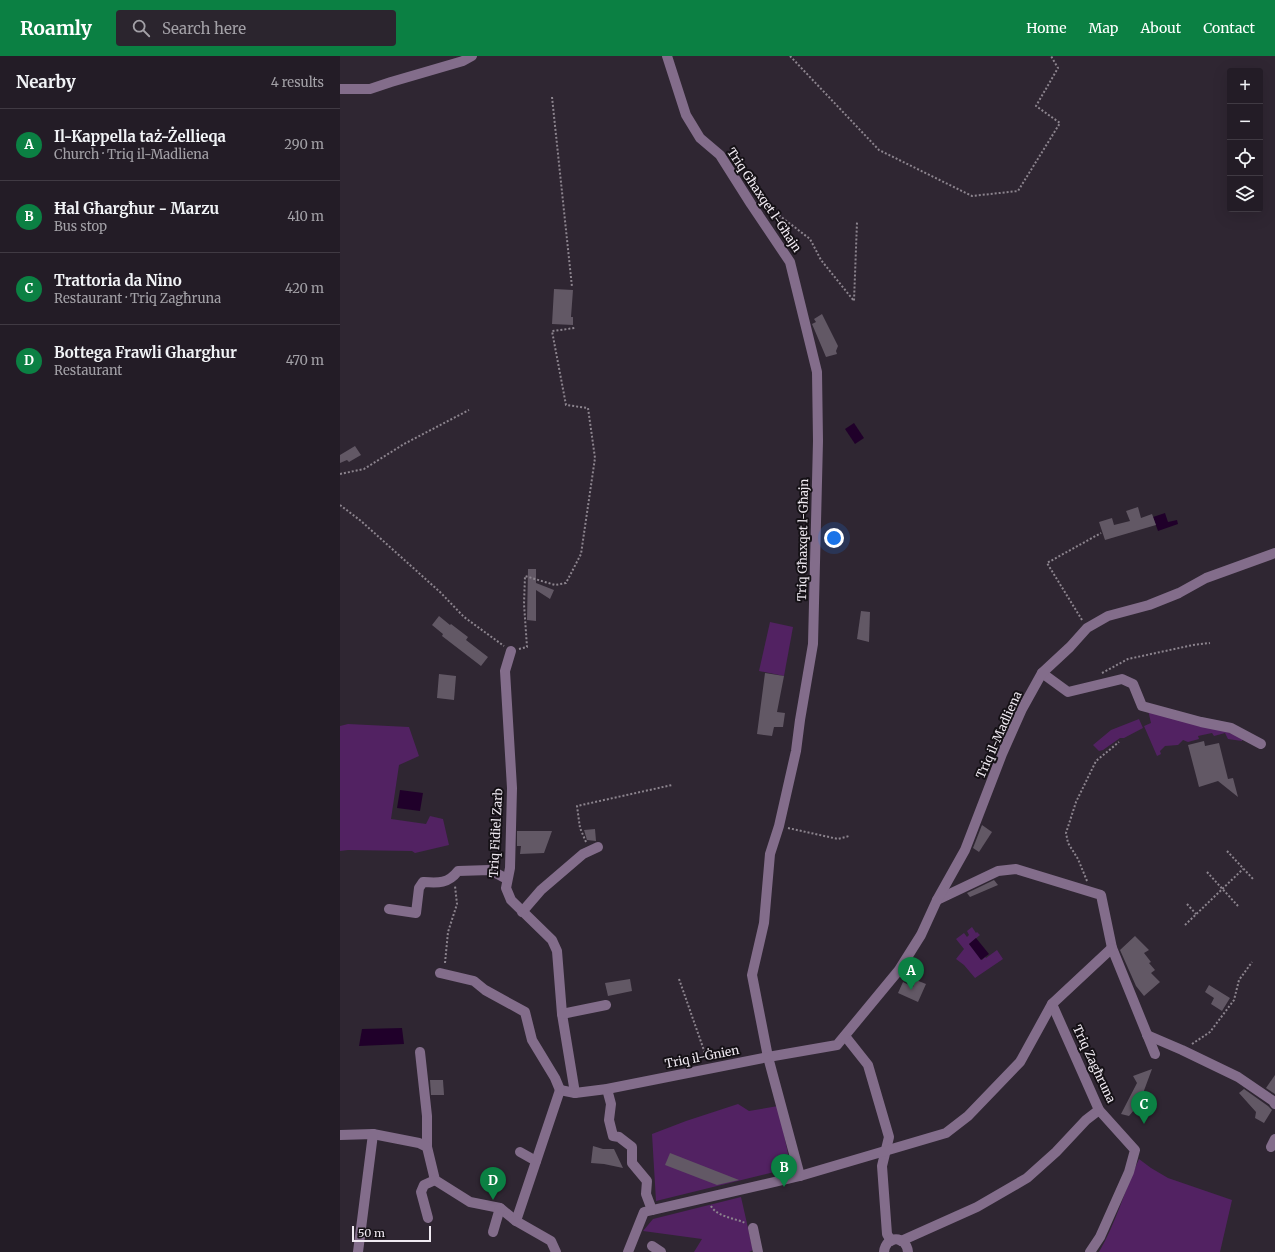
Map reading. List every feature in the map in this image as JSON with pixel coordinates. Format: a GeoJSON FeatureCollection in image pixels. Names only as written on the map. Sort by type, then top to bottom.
{"type":"FeatureCollection","features":[{"type":"Feature","properties":{"kind":"street"},"geometry":{"type":"LineString","coordinates":[[340,89],[370,89],[463,61],[472,56]]}},
{"type":"Feature","properties":{"kind":"street","name":"Triq Għaxqet l-Għajn"},"geometry":{"type":"LineString","coordinates":[[667,56],[686,116],[700,138],[720,155],[750,204],[790,262],[817,372],[818,441],[814,644],[796,751],[779,826],[770,854],[764,923],[752,975],[768,1057],[800,1176]]}},
{"type":"Feature","properties":{"kind":"street","name":"Triq il-Madliena"},"geometry":{"type":"LineString","coordinates":[[845,1036],[899,970],[922,935],[937,900],[965,850],[1002,754],[1022,709],[1042,673],[1070,647],[1087,628],[1108,616],[1149,605],[1179,593],[1206,578],[1275,553]]}},
{"type":"Feature","properties":{"kind":"street","name":"Triq Fidiel Zarb"},"geometry":{"type":"LineString","coordinates":[[511,650],[505,671],[512,788],[510,868],[506,888],[511,900],[552,940],[557,951],[562,1014],[575,1092]]}},
{"type":"Feature","properties":{"kind":"street"},"geometry":{"type":"LineString","coordinates":[[1042,673],[1068,692],[1122,679],[1133,684],[1142,706],[1201,722],[1231,728],[1261,744]]}},
{"type":"Feature","properties":{"kind":"street"},"geometry":{"type":"LineString","coordinates":[[522,912],[541,890],[582,854],[594,849]]}},
{"type":"Feature","properties":{"kind":"street"},"geometry":{"type":"LineString","coordinates":[[937,900],[998,871],[1016,869],[1101,895],[1112,948],[1155,1054]]}},
{"type":"Feature","properties":{"kind":"street"},"geometry":{"type":"LineString","coordinates":[[389,909],[416,913],[419,888],[423,882],[441,883],[453,877],[458,871],[490,870],[507,879]]}},
{"type":"Feature","properties":{"kind":"street"},"geometry":{"type":"LineString","coordinates":[[628,1252],[644,1212],[800,1176],[946,1133],[968,1116],[1020,1062],[1052,1004],[1112,948]]}},
{"type":"Feature","properties":{"kind":"street"},"geometry":{"type":"LineString","coordinates":[[440,973],[474,981],[485,990],[525,1012],[532,1040],[560,1090],[516,1221]]}},
{"type":"Feature","properties":{"kind":"street"},"geometry":{"type":"LineString","coordinates":[[562,1014],[606,1004]]}},
{"type":"Feature","properties":{"kind":"street","name":"Triq Zagħruna"},"geometry":{"type":"LineString","coordinates":[[1052,1004],[1099,1110],[1135,1150],[1129,1172],[1100,1236],[1090,1252]]}},
{"type":"Feature","properties":{"kind":"street"},"geometry":{"type":"LineString","coordinates":[[1147,1035],[1238,1076],[1274,1102]]}},
{"type":"Feature","properties":{"kind":"street"},"geometry":{"type":"LineString","coordinates":[[845,1036],[868,1066],[889,1137],[882,1166],[887,1234],[896,1241],[907,1246],[908,1252]]}},
{"type":"Feature","properties":{"kind":"street","name":"Triq il-Ġnien"},"geometry":{"type":"LineString","coordinates":[[560,1090],[575,1092],[607,1089],[837,1045],[845,1036]]}},
{"type":"Feature","properties":{"kind":"street"},"geometry":{"type":"LineString","coordinates":[[420,1052],[427,1116],[427,1147],[435,1180],[470,1202],[500,1208],[516,1221],[551,1241],[556,1252]]}},
{"type":"Feature","properties":{"kind":"street"},"geometry":{"type":"LineString","coordinates":[[607,1089],[611,1104],[609,1120],[613,1136],[619,1137],[632,1147],[632,1163],[647,1181],[646,1194],[652,1210]]}},
{"type":"Feature","properties":{"kind":"street"},"geometry":{"type":"LineString","coordinates":[[884,1252],[885,1246],[977,1207],[1027,1178],[1056,1152],[1086,1120],[1099,1110]]}},
{"type":"Feature","properties":{"kind":"street"},"geometry":{"type":"LineString","coordinates":[[340,1135],[373,1134],[419,1143],[427,1147]]}},
{"type":"Feature","properties":{"kind":"street"},"geometry":{"type":"LineString","coordinates":[[358,1252],[373,1134]]}},
{"type":"Feature","properties":{"kind":"street"},"geometry":{"type":"LineString","coordinates":[[520,1152],[536,1161]]}},
{"type":"Feature","properties":{"kind":"street"},"geometry":{"type":"LineString","coordinates":[[428,1218],[421,1192],[424,1184],[435,1180]]}},
{"type":"Feature","properties":{"kind":"street"},"geometry":{"type":"LineString","coordinates":[[493,1232],[500,1208]]}},
{"type":"Feature","properties":{"kind":"street"},"geometry":{"type":"LineString","coordinates":[[753,1228],[758,1252]]}},
{"type":"Feature","properties":{"kind":"street"},"geometry":{"type":"LineString","coordinates":[[652,1246],[661,1252]]}},
{"type":"Feature","properties":{"kind":"path"},"geometry":{"type":"LineString","coordinates":[[790,56],[880,150],[972,196],[1018,191],[1060,123],[1036,106],[1058,68],[1051,56]]}},
{"type":"Feature","properties":{"kind":"path"},"geometry":{"type":"LineString","coordinates":[[552,97],[572,287]]}},
{"type":"Feature","properties":{"kind":"path"},"geometry":{"type":"LineString","coordinates":[[750,204],[760,201],[810,239],[822,260],[854,301],[858,222]]}},
{"type":"Feature","properties":{"kind":"path"},"geometry":{"type":"LineString","coordinates":[[340,505],[361,521],[440,592],[464,617],[511,650],[527,647],[524,604],[525,576],[555,585],[566,583],[581,554],[595,458],[588,408],[566,405],[552,331],[575,328]]}},
{"type":"Feature","properties":{"kind":"path"},"geometry":{"type":"LineString","coordinates":[[340,474],[364,469],[404,444],[469,410]]}},
{"type":"Feature","properties":{"kind":"path"},"geometry":{"type":"LineString","coordinates":[[1087,628],[1047,563],[1101,533]]}},
{"type":"Feature","properties":{"kind":"path"},"geometry":{"type":"LineString","coordinates":[[1100,674],[1128,660],[1192,645],[1210,643]]}},
{"type":"Feature","properties":{"kind":"path"},"geometry":{"type":"LineString","coordinates":[[1087,891],[1087,880],[1078,859],[1068,843],[1066,833],[1076,802],[1096,761],[1119,742]]}},
{"type":"Feature","properties":{"kind":"path"},"geometry":{"type":"LineString","coordinates":[[594,849],[580,828],[577,806],[672,784]]}},
{"type":"Feature","properties":{"kind":"path"},"geometry":{"type":"LineString","coordinates":[[779,826],[838,839],[850,836]]}},
{"type":"Feature","properties":{"kind":"path"},"geometry":{"type":"LineString","coordinates":[[1226,851],[1254,880]]}},
{"type":"Feature","properties":{"kind":"path"},"geometry":{"type":"LineString","coordinates":[[1184,925],[1243,869]]}},
{"type":"Feature","properties":{"kind":"path"},"geometry":{"type":"LineString","coordinates":[[1207,872],[1238,906]]}},
{"type":"Feature","properties":{"kind":"path"},"geometry":{"type":"LineString","coordinates":[[445,963],[448,932],[457,904],[453,877]]}},
{"type":"Feature","properties":{"kind":"path"},"geometry":{"type":"LineString","coordinates":[[1187,904],[1196,914]]}},
{"type":"Feature","properties":{"kind":"path"},"geometry":{"type":"LineString","coordinates":[[1182,1050],[1210,1032],[1234,1000],[1238,980],[1252,962]]}},
{"type":"Feature","properties":{"kind":"path"},"geometry":{"type":"LineString","coordinates":[[679,979],[711,1068]]}},
{"type":"Feature","properties":{"kind":"path"},"geometry":{"type":"LineString","coordinates":[[707,1197],[713,1209],[729,1218],[743,1222],[753,1228]]}},
{"type":"Feature","properties":{"kind":"shaded area"},"geometry":{"type":"Polygon","coordinates":[[[854,423],[864,438],[855,444],[845,429],[854,423]]]}},
{"type":"Feature","properties":{"kind":"shaded area"},"geometry":{"type":"Polygon","coordinates":[[[1165,513],[1168,522],[1177,520],[1178,524],[1158,531],[1153,517],[1165,513]]]}},
{"type":"Feature","properties":{"kind":"shaded area"},"geometry":{"type":"Polygon","coordinates":[[[770,622],[793,627],[784,676],[759,671],[770,622]]]}},
{"type":"Feature","properties":{"kind":"shaded area"},"geometry":{"type":"Polygon","coordinates":[[[1148,710],[1219,729],[1243,738],[1242,741],[1228,739],[1225,733],[1214,736],[1212,733],[1198,736],[1199,739],[1188,742],[1183,740],[1178,745],[1165,746],[1160,751],[1161,754],[1157,756],[1144,726],[1151,723],[1148,710]]]}},
{"type":"Feature","properties":{"kind":"shaded area"},"geometry":{"type":"Polygon","coordinates":[[[1139,719],[1143,728],[1124,738],[1120,738],[1103,750],[1099,751],[1093,745],[1111,730],[1139,719]]]}},
{"type":"Feature","properties":{"kind":"shaded area"},"geometry":{"type":"Polygon","coordinates":[[[348,724],[409,727],[419,756],[399,765],[391,819],[426,824],[430,816],[443,819],[449,845],[415,853],[412,851],[340,851],[340,726],[348,724]]]}},
{"type":"Feature","properties":{"kind":"shaded area"},"geometry":{"type":"Polygon","coordinates":[[[400,790],[423,793],[420,811],[397,808],[400,790]]]}},
{"type":"Feature","properties":{"kind":"shaded area"},"geometry":{"type":"Polygon","coordinates":[[[972,927],[976,933],[977,932],[980,935],[969,944],[982,960],[997,950],[1003,959],[975,978],[964,965],[956,959],[964,949],[956,939],[964,933],[967,937],[969,935],[967,931],[972,927]]]}},
{"type":"Feature","properties":{"kind":"shaded area"},"geometry":{"type":"Polygon","coordinates":[[[976,938],[989,954],[981,960],[969,944],[976,938]]]}},
{"type":"Feature","properties":{"kind":"shaded area"},"geometry":{"type":"Polygon","coordinates":[[[402,1028],[404,1044],[359,1046],[362,1029],[402,1028]]]}},
{"type":"Feature","properties":{"kind":"shaded area"},"geometry":{"type":"Polygon","coordinates":[[[738,1104],[749,1111],[778,1106],[791,1168],[656,1201],[652,1134],[738,1104]]]}},
{"type":"Feature","properties":{"kind":"shaded area"},"geometry":{"type":"Polygon","coordinates":[[[1139,1159],[1168,1178],[1232,1200],[1220,1252],[1099,1252],[1139,1159]]]}},
{"type":"Feature","properties":{"kind":"shaded area"},"geometry":{"type":"Polygon","coordinates":[[[741,1197],[753,1250],[749,1252],[694,1252],[702,1239],[643,1231],[653,1219],[741,1197]]]}},
{"type":"Feature","properties":{"kind":"building"},"geometry":{"type":"Polygon","coordinates":[[[554,289],[573,290],[571,317],[573,317],[573,325],[552,324],[554,289]]]}},
{"type":"Feature","properties":{"kind":"building"},"geometry":{"type":"Polygon","coordinates":[[[822,314],[838,346],[836,351],[837,354],[826,357],[812,324],[816,322],[814,319],[822,314]]]}},
{"type":"Feature","properties":{"kind":"building"},"geometry":{"type":"Polygon","coordinates":[[[355,446],[361,455],[349,462],[347,460],[340,463],[340,455],[355,446]]]}},
{"type":"Feature","properties":{"kind":"building"},"geometry":{"type":"Polygon","coordinates":[[[1138,507],[1141,518],[1152,514],[1156,525],[1105,540],[1099,522],[1112,518],[1114,525],[1130,521],[1126,511],[1138,507]]]}},
{"type":"Feature","properties":{"kind":"building"},"geometry":{"type":"Polygon","coordinates":[[[528,569],[536,569],[536,583],[554,590],[550,599],[536,590],[536,621],[527,620],[528,569]]]}},
{"type":"Feature","properties":{"kind":"building"},"geometry":{"type":"Polygon","coordinates":[[[861,611],[870,612],[869,642],[857,639],[861,611]]]}},
{"type":"Feature","properties":{"kind":"building"},"geometry":{"type":"Polygon","coordinates":[[[439,616],[468,637],[466,640],[488,657],[481,666],[442,636],[443,634],[432,625],[439,616]]]}},
{"type":"Feature","properties":{"kind":"building"},"geometry":{"type":"Polygon","coordinates":[[[765,673],[784,676],[777,712],[785,713],[783,727],[774,727],[772,736],[757,734],[765,673]]]}},
{"type":"Feature","properties":{"kind":"building"},"geometry":{"type":"Polygon","coordinates":[[[439,674],[456,676],[454,700],[437,698],[439,674]]]}},
{"type":"Feature","properties":{"kind":"building"},"geometry":{"type":"Polygon","coordinates":[[[1204,741],[1205,746],[1219,743],[1228,779],[1233,778],[1238,797],[1218,781],[1199,787],[1188,745],[1204,741]]]}},
{"type":"Feature","properties":{"kind":"building"},"geometry":{"type":"Polygon","coordinates":[[[982,825],[992,832],[979,852],[973,848],[982,825]]]}},
{"type":"Feature","properties":{"kind":"building"},"geometry":{"type":"Polygon","coordinates":[[[595,829],[596,841],[587,840],[584,830],[595,829]]]}},
{"type":"Feature","properties":{"kind":"building"},"geometry":{"type":"Polygon","coordinates":[[[517,831],[552,831],[544,853],[520,854],[521,846],[517,846],[517,831]]]}},
{"type":"Feature","properties":{"kind":"building"},"geometry":{"type":"Polygon","coordinates":[[[994,880],[998,885],[970,897],[967,893],[994,880]]]}},
{"type":"Feature","properties":{"kind":"building"},"geometry":{"type":"Polygon","coordinates":[[[1135,936],[1149,950],[1144,953],[1151,962],[1149,963],[1155,970],[1151,973],[1160,982],[1144,996],[1136,986],[1120,950],[1135,936]]]}},
{"type":"Feature","properties":{"kind":"building"},"geometry":{"type":"Polygon","coordinates":[[[630,979],[632,991],[608,996],[605,983],[630,979]]]}},
{"type":"Feature","properties":{"kind":"building"},"geometry":{"type":"Polygon","coordinates":[[[916,980],[926,984],[918,1002],[898,993],[903,982],[913,987],[916,980]]]}},
{"type":"Feature","properties":{"kind":"building"},"geometry":{"type":"Polygon","coordinates":[[[1209,985],[1230,998],[1222,1011],[1211,1004],[1214,998],[1205,992],[1209,985]]]}},
{"type":"Feature","properties":{"kind":"building"},"geometry":{"type":"Polygon","coordinates":[[[1152,1069],[1139,1104],[1129,1116],[1121,1114],[1137,1083],[1133,1076],[1152,1069]]]}},
{"type":"Feature","properties":{"kind":"building"},"geometry":{"type":"Polygon","coordinates":[[[1275,1075],[1275,1094],[1266,1088],[1275,1075]]]}},
{"type":"Feature","properties":{"kind":"building"},"geometry":{"type":"Polygon","coordinates":[[[430,1080],[443,1080],[444,1095],[431,1095],[430,1080]]]}},
{"type":"Feature","properties":{"kind":"building"},"geometry":{"type":"Polygon","coordinates":[[[1244,1089],[1272,1110],[1264,1123],[1255,1118],[1256,1112],[1239,1093],[1244,1089]]]}},
{"type":"Feature","properties":{"kind":"building"},"geometry":{"type":"Polygon","coordinates":[[[593,1146],[603,1149],[614,1149],[623,1168],[591,1163],[593,1146]]]}},
{"type":"Feature","properties":{"kind":"building"},"geometry":{"type":"Polygon","coordinates":[[[670,1153],[739,1180],[717,1185],[665,1165],[670,1153]]]}},
{"type":"Feature","properties":{"kind":"place","name":"Il-Kappella taż-Żellieqa"},"geometry":{"type":"Point","coordinates":[911,990]}},
{"type":"Feature","properties":{"kind":"place","name":"Trattoria da Nino"},"geometry":{"type":"Point","coordinates":[1144,1124]}},
{"type":"Feature","properties":{"kind":"place","name":"Ħal Għargħur - Marzu"},"geometry":{"type":"Point","coordinates":[784,1187]}},
{"type":"Feature","properties":{"kind":"place","name":"Bottega Frawli Gharghur"},"geometry":{"type":"Point","coordinates":[493,1200]}}]}
